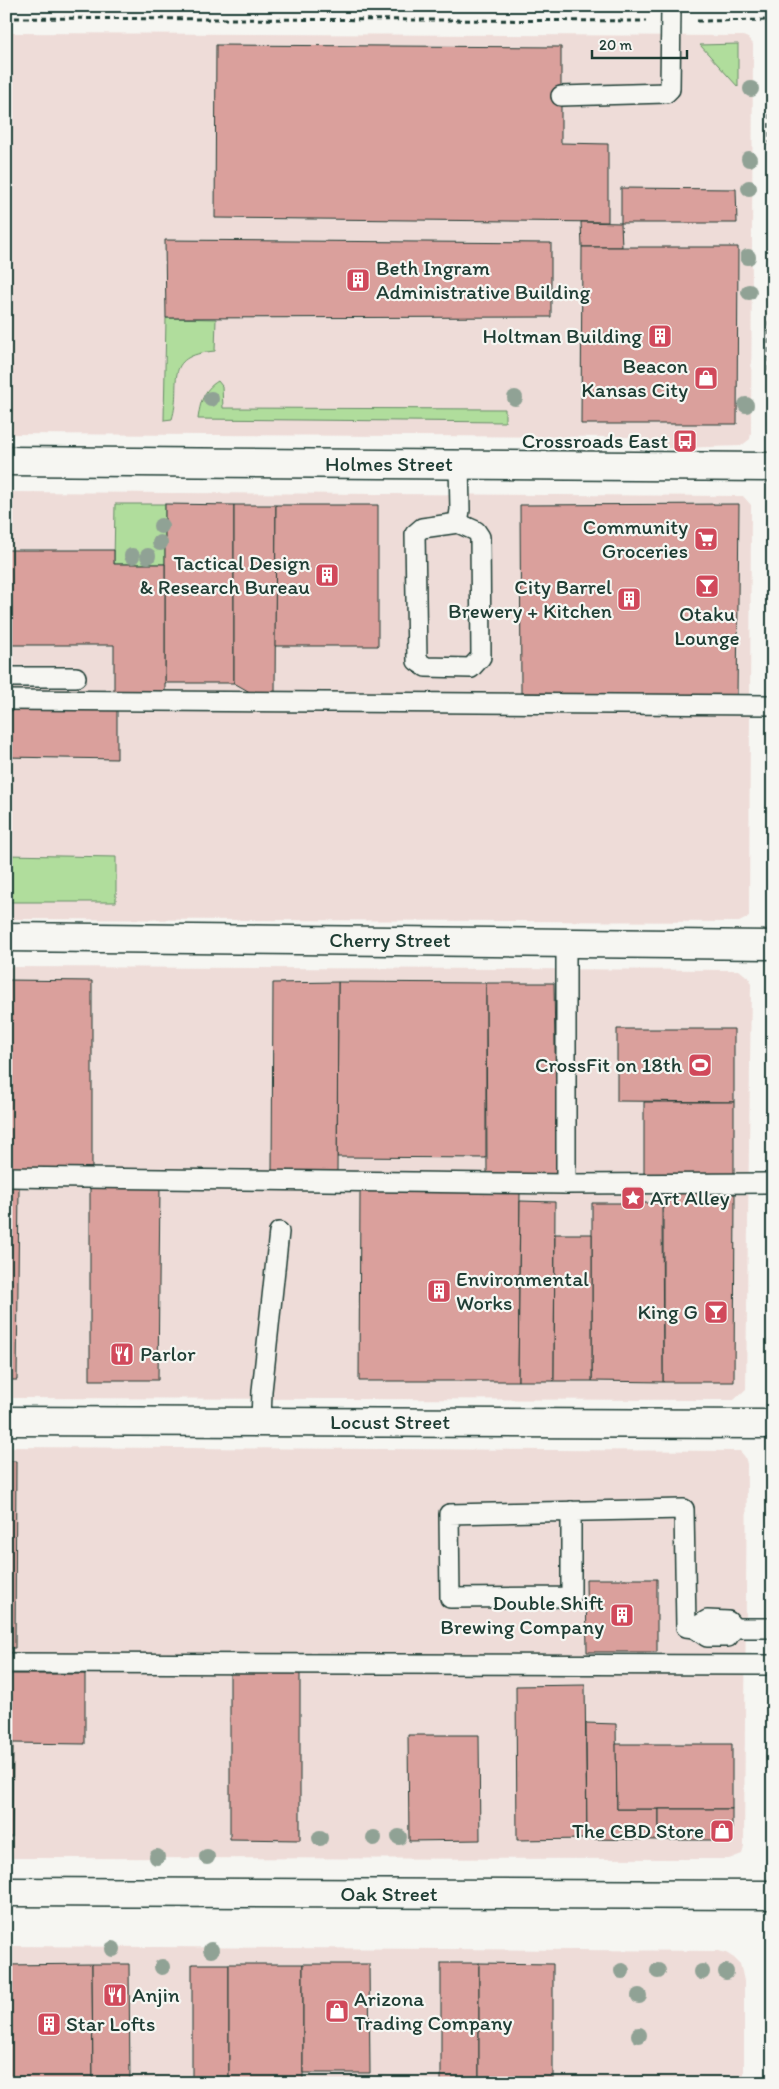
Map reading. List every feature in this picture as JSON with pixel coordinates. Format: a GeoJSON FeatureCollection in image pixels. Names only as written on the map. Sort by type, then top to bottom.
{"type":"FeatureCollection","features":[{"type":"Feature","properties":{"kind":"street","name":"Holmes Street"},"geometry":{"type":"LineString","coordinates":[[6,461],[773,467]]}},
{"type":"Feature","properties":{"kind":"street","name":"Cherry Street"},"geometry":{"type":"LineString","coordinates":[[6,937],[773,945]]}},
{"type":"Feature","properties":{"kind":"street","name":"Locust Street"},"geometry":{"type":"LineString","coordinates":[[6,1421],[773,1424]]}},
{"type":"Feature","properties":{"kind":"street","name":"Oak Street"},"geometry":{"type":"LineString","coordinates":[[6,1892],[773,1895]]}},
{"type":"Feature","properties":{"kind":"lane"},"geometry":{"type":"LineString","coordinates":[[561,96],[666,93],[670,89],[670,14]]}},
{"type":"Feature","properties":{"kind":"lane"},"geometry":{"type":"LineString","coordinates":[[458,523],[460,510],[459,464]]}},
{"type":"Feature","properties":{"kind":"lane"},"geometry":{"type":"LineString","coordinates":[[458,523],[476,531],[480,538],[481,657],[471,668],[426,667],[417,661],[415,534],[422,528],[458,523]]}},
{"type":"Feature","properties":{"kind":"lane"},"geometry":{"type":"LineString","coordinates":[[6,677],[76,677]]}},
{"type":"Feature","properties":{"kind":"lane"},"geometry":{"type":"LineString","coordinates":[[6,700],[773,705]]}},
{"type":"Feature","properties":{"kind":"lane"},"geometry":{"type":"LineString","coordinates":[[566,942],[566,1184]]}},
{"type":"Feature","properties":{"kind":"lane"},"geometry":{"type":"LineString","coordinates":[[6,1177],[566,1184],[773,1183]]}},
{"type":"Feature","properties":{"kind":"lane"},"geometry":{"type":"LineString","coordinates":[[261,1422],[262,1392],[279,1232]]}},
{"type":"Feature","properties":{"kind":"lane"},"geometry":{"type":"LineString","coordinates":[[571,1511],[571,1597],[450,1598],[449,1514],[684,1508],[686,1628],[694,1628],[707,1620],[728,1621],[734,1628],[773,1628]]}},
{"type":"Feature","properties":{"kind":"lane"},"geometry":{"type":"LineString","coordinates":[[6,1663],[773,1665]]}},
{"type":"Feature","properties":{"kind":"path"},"geometry":{"type":"LineString","coordinates":[[770,6],[769,429],[773,436]]}},
{"type":"Feature","properties":{"kind":"path"},"geometry":{"type":"LineString","coordinates":[[6,18],[670,14],[771,20]]}},
{"type":"Feature","properties":{"kind":"shaded area"},"geometry":{"type":"Polygon","coordinates":[[[6,33],[743,36],[748,38],[753,44],[750,439],[741,446],[646,449],[636,444],[631,437],[6,434],[6,33]]]}},
{"type":"Feature","properties":{"kind":"shaded area"},"geometry":{"type":"Polygon","coordinates":[[[6,492],[743,496],[751,505],[749,917],[739,922],[6,919],[6,492]]]}},
{"type":"Feature","properties":{"kind":"shaded area"},"geometry":{"type":"Polygon","coordinates":[[[6,967],[739,970],[750,979],[751,985],[746,1389],[734,1400],[6,1398],[6,967]]]}},
{"type":"Feature","properties":{"kind":"shaded area"},"geometry":{"type":"Polygon","coordinates":[[[6,1447],[740,1451],[745,1457],[747,1464],[744,1847],[742,1854],[729,1859],[6,1858],[6,1447]]]}},
{"type":"Feature","properties":{"kind":"shaded area"},"geometry":{"type":"Polygon","coordinates":[[[6,1946],[718,1951],[726,1953],[740,1964],[744,1981],[744,2083],[6,2083],[6,1946]]]}},
{"type":"Feature","properties":{"kind":"green space"},"geometry":{"type":"Polygon","coordinates":[[[738,44],[738,87],[700,45],[738,44]]]}},
{"type":"Feature","properties":{"kind":"green space"},"geometry":{"type":"Polygon","coordinates":[[[166,318],[216,319],[215,351],[198,354],[180,365],[177,374],[175,406],[172,419],[164,420],[166,318]]]}},
{"type":"Feature","properties":{"kind":"green space"},"geometry":{"type":"Polygon","coordinates":[[[218,381],[222,386],[223,408],[505,409],[505,422],[198,419],[203,397],[209,388],[218,381]]]}},
{"type":"Feature","properties":{"kind":"green space"},"geometry":{"type":"Polygon","coordinates":[[[115,504],[165,504],[165,564],[114,564],[115,504]]]}},
{"type":"Feature","properties":{"kind":"green space"},"geometry":{"type":"Polygon","coordinates":[[[6,855],[116,857],[116,902],[6,902],[6,855]]]}},
{"type":"Feature","properties":{"kind":"building"},"geometry":{"type":"Polygon","coordinates":[[[216,45],[561,47],[561,143],[608,144],[608,222],[215,218],[216,45]]]}},
{"type":"Feature","properties":{"kind":"building"},"geometry":{"type":"Polygon","coordinates":[[[621,188],[736,189],[737,223],[621,223],[621,188]]]}},
{"type":"Feature","properties":{"kind":"building"},"geometry":{"type":"Polygon","coordinates":[[[581,222],[621,223],[622,247],[582,247],[581,222]]]}},
{"type":"Feature","properties":{"kind":"building","name":"Beth Ingram Administrative Building"},"geometry":{"type":"Polygon","coordinates":[[[165,240],[551,243],[551,317],[166,318],[165,240]]]}},
{"type":"Feature","properties":{"kind":"building","name":"Holtman Building"},"geometry":{"type":"Polygon","coordinates":[[[582,247],[738,247],[737,424],[581,424],[582,247]]]}},
{"type":"Feature","properties":{"kind":"building"},"geometry":{"type":"Polygon","coordinates":[[[165,504],[234,505],[234,683],[165,683],[165,504]]]}},
{"type":"Feature","properties":{"kind":"building","name":"City Barrel Brewery + Kitchen"},"geometry":{"type":"Polygon","coordinates":[[[739,504],[737,696],[521,693],[520,505],[739,504]]]}},
{"type":"Feature","properties":{"kind":"building"},"geometry":{"type":"Polygon","coordinates":[[[234,505],[276,505],[275,695],[255,695],[234,683],[234,505]]]}},
{"type":"Feature","properties":{"kind":"building","name":"Tactical Design & Research Bureau"},"geometry":{"type":"Polygon","coordinates":[[[276,505],[378,505],[378,646],[275,646],[276,505]]]}},
{"type":"Feature","properties":{"kind":"building"},"geometry":{"type":"Polygon","coordinates":[[[6,550],[114,550],[114,564],[165,564],[165,694],[114,694],[114,645],[6,645],[6,550]]]}},
{"type":"Feature","properties":{"kind":"building"},"geometry":{"type":"Polygon","coordinates":[[[6,709],[117,709],[117,759],[6,757],[6,709]]]}},
{"type":"Feature","properties":{"kind":"building"},"geometry":{"type":"Polygon","coordinates":[[[6,980],[92,981],[92,1171],[6,1170],[6,980]]]}},
{"type":"Feature","properties":{"kind":"building"},"geometry":{"type":"Polygon","coordinates":[[[338,982],[486,983],[486,1158],[337,1157],[338,982]]]}},
{"type":"Feature","properties":{"kind":"building"},"geometry":{"type":"Polygon","coordinates":[[[338,982],[337,1173],[272,1173],[273,983],[338,982]]]}},
{"type":"Feature","properties":{"kind":"building"},"geometry":{"type":"Polygon","coordinates":[[[486,983],[554,983],[557,1175],[487,1175],[486,983]]]}},
{"type":"Feature","properties":{"kind":"building"},"geometry":{"type":"Polygon","coordinates":[[[617,1029],[734,1029],[734,1102],[617,1101],[617,1029]]]}},
{"type":"Feature","properties":{"kind":"building"},"geometry":{"type":"Polygon","coordinates":[[[644,1102],[734,1102],[734,1177],[644,1176],[644,1102]]]}},
{"type":"Feature","properties":{"kind":"building"},"geometry":{"type":"Polygon","coordinates":[[[6,1187],[19,1187],[17,1380],[6,1380],[6,1187]]]}},
{"type":"Feature","properties":{"kind":"building"},"geometry":{"type":"Polygon","coordinates":[[[160,1187],[158,1380],[90,1380],[90,1188],[160,1187]]]}},
{"type":"Feature","properties":{"kind":"building","name":"Environmental Works"},"geometry":{"type":"Polygon","coordinates":[[[360,1191],[520,1191],[518,1381],[359,1381],[360,1191]]]}},
{"type":"Feature","properties":{"kind":"building"},"geometry":{"type":"Polygon","coordinates":[[[663,1192],[735,1194],[734,1382],[663,1382],[663,1192]]]}},
{"type":"Feature","properties":{"kind":"building"},"geometry":{"type":"Polygon","coordinates":[[[520,1201],[555,1202],[554,1381],[518,1381],[520,1201]]]}},
{"type":"Feature","properties":{"kind":"building"},"geometry":{"type":"Polygon","coordinates":[[[592,1203],[662,1203],[663,1382],[592,1381],[592,1203]]]}},
{"type":"Feature","properties":{"kind":"building"},"geometry":{"type":"Polygon","coordinates":[[[555,1234],[592,1234],[592,1381],[554,1381],[555,1234]]]}},
{"type":"Feature","properties":{"kind":"building"},"geometry":{"type":"Polygon","coordinates":[[[6,1461],[16,1461],[15,1648],[6,1648],[6,1461]]]}},
{"type":"Feature","properties":{"kind":"building","name":"Double Shift Brewing Company"},"geometry":{"type":"Polygon","coordinates":[[[586,1579],[657,1579],[657,1652],[587,1652],[586,1579]]]}},
{"type":"Feature","properties":{"kind":"building"},"geometry":{"type":"Polygon","coordinates":[[[230,1672],[300,1672],[300,1840],[230,1839],[230,1672]]]}},
{"type":"Feature","properties":{"kind":"building"},"geometry":{"type":"Polygon","coordinates":[[[6,1674],[85,1674],[85,1744],[13,1743],[12,1837],[6,1837],[6,1674]]]}},
{"type":"Feature","properties":{"kind":"building"},"geometry":{"type":"Polygon","coordinates":[[[585,1685],[587,1839],[517,1840],[516,1686],[585,1685]]]}},
{"type":"Feature","properties":{"kind":"building"},"geometry":{"type":"Polygon","coordinates":[[[586,1723],[616,1724],[617,1809],[659,1809],[659,1840],[587,1839],[586,1723]]]}},
{"type":"Feature","properties":{"kind":"building"},"geometry":{"type":"Polygon","coordinates":[[[408,1735],[479,1735],[480,1840],[409,1841],[408,1735]]]}},
{"type":"Feature","properties":{"kind":"building"},"geometry":{"type":"Polygon","coordinates":[[[616,1744],[732,1744],[732,1809],[617,1809],[616,1744]]]}},
{"type":"Feature","properties":{"kind":"building"},"geometry":{"type":"Polygon","coordinates":[[[659,1809],[732,1809],[732,1840],[659,1840],[659,1809]]]}},
{"type":"Feature","properties":{"kind":"building"},"geometry":{"type":"Polygon","coordinates":[[[441,1963],[479,1963],[479,2083],[441,2083],[441,1963]]]}},
{"type":"Feature","properties":{"kind":"building"},"geometry":{"type":"Polygon","coordinates":[[[479,1963],[553,1964],[553,2083],[479,2083],[479,1963]]]}},
{"type":"Feature","properties":{"kind":"building","name":"Star Lofts"},"geometry":{"type":"Polygon","coordinates":[[[92,1964],[93,2083],[6,2083],[6,1965],[92,1964]]]}},
{"type":"Feature","properties":{"kind":"building"},"geometry":{"type":"Polygon","coordinates":[[[92,1964],[129,1964],[130,2083],[93,2083],[92,1964]]]}},
{"type":"Feature","properties":{"kind":"building"},"geometry":{"type":"Polygon","coordinates":[[[192,1964],[229,1964],[229,2083],[192,2083],[192,1964]]]}},
{"type":"Feature","properties":{"kind":"building"},"geometry":{"type":"Polygon","coordinates":[[[229,1964],[303,1964],[303,2083],[229,2083],[229,1964]]]}},
{"type":"Feature","properties":{"kind":"building"},"geometry":{"type":"Polygon","coordinates":[[[303,1964],[369,1964],[370,2073],[303,2073],[303,1964]]]}},
{"type":"Feature","properties":{"kind":"place","name":"Beth Ingram Administrative Building"},"geometry":{"type":"Point","coordinates":[358,280]}},
{"type":"Feature","properties":{"kind":"place","name":"Holtman Building"},"geometry":{"type":"Point","coordinates":[660,336]}},
{"type":"Feature","properties":{"kind":"place","name":"Beacon Kansas City"},"geometry":{"type":"Point","coordinates":[706,378]}},
{"type":"Feature","properties":{"kind":"place","name":"Crossroads East"},"geometry":{"type":"Point","coordinates":[685,441]}},
{"type":"Feature","properties":{"kind":"place","name":"Community Groceries"},"geometry":{"type":"Point","coordinates":[706,539]}},
{"type":"Feature","properties":{"kind":"place","name":"Tactical Design & Research Bureau"},"geometry":{"type":"Point","coordinates":[327,575]}},
{"type":"Feature","properties":{"kind":"place","name":"Otaku Lounge"},"geometry":{"type":"Point","coordinates":[707,586]}},
{"type":"Feature","properties":{"kind":"place","name":"City Barrel Brewery + Kitchen"},"geometry":{"type":"Point","coordinates":[629,599]}},
{"type":"Feature","properties":{"kind":"place","name":"CrossFit on 18th"},"geometry":{"type":"Point","coordinates":[700,1065]}},
{"type":"Feature","properties":{"kind":"place","name":"Art Alley"},"geometry":{"type":"Point","coordinates":[633,1198]}},
{"type":"Feature","properties":{"kind":"place","name":"Environmental Works"},"geometry":{"type":"Point","coordinates":[439,1291]}},
{"type":"Feature","properties":{"kind":"place","name":"King G"},"geometry":{"type":"Point","coordinates":[716,1312]}},
{"type":"Feature","properties":{"kind":"place","name":"Parlor"},"geometry":{"type":"Point","coordinates":[122,1354]}},
{"type":"Feature","properties":{"kind":"place","name":"Double Shift Brewing Company"},"geometry":{"type":"Point","coordinates":[622,1615]}},
{"type":"Feature","properties":{"kind":"place","name":"The CBD Store"},"geometry":{"type":"Point","coordinates":[722,1831]}},
{"type":"Feature","properties":{"kind":"place","name":"Anjin"},"geometry":{"type":"Point","coordinates":[115,1995]}},
{"type":"Feature","properties":{"kind":"place","name":"Arizona Trading Company"},"geometry":{"type":"Point","coordinates":[337,2011]}},
{"type":"Feature","properties":{"kind":"place","name":"Star Lofts"},"geometry":{"type":"Point","coordinates":[49,2024]}}]}
